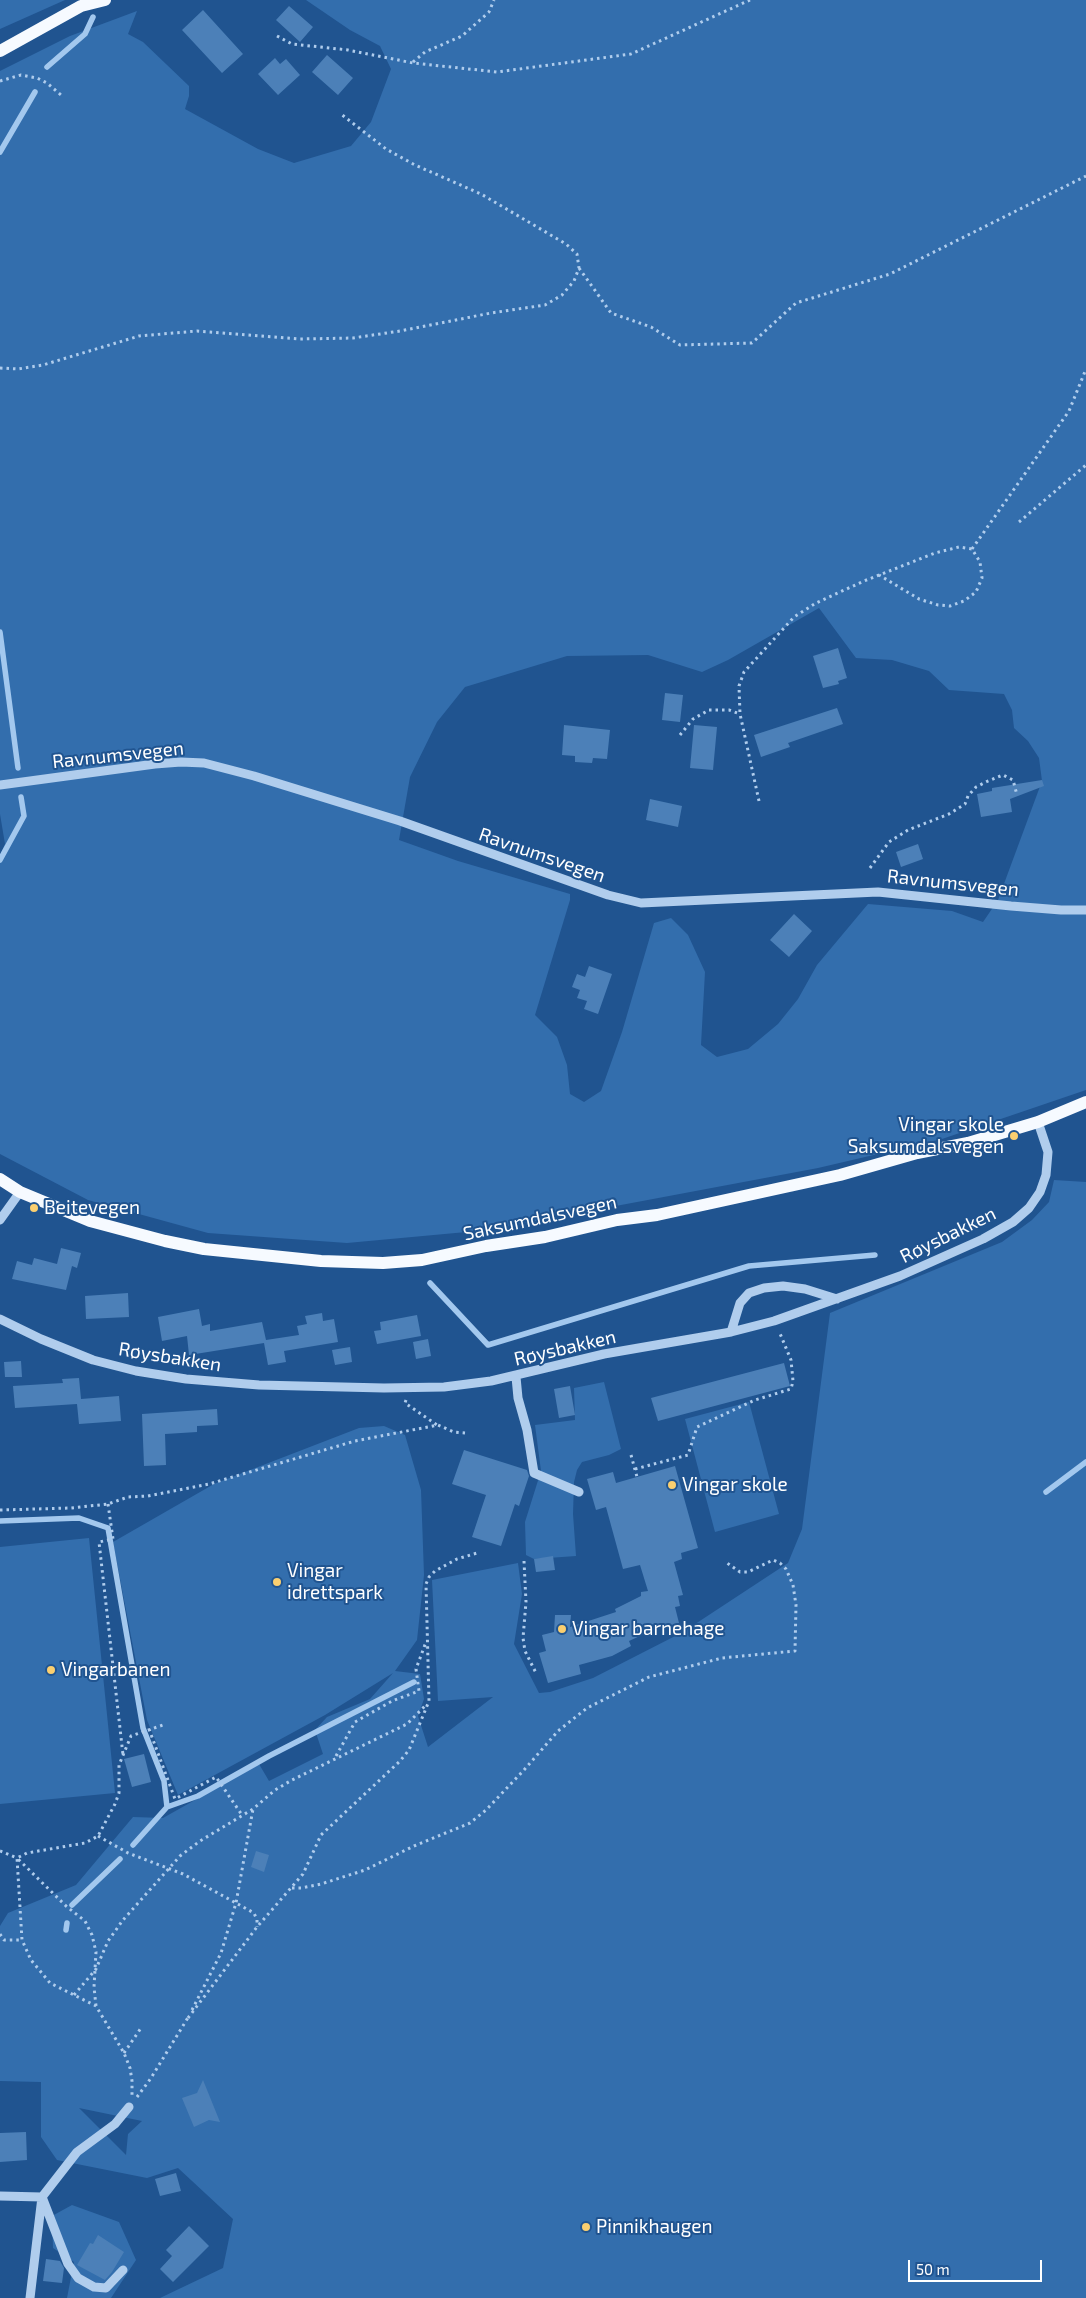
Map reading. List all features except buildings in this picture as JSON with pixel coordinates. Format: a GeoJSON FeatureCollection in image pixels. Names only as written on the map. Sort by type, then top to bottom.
{"type":"FeatureCollection","features":[{"type":"Feature","properties":{"kind":"main road"},"geometry":{"type":"LineString","coordinates":[[0,51],[81,6],[105,0]]}},
{"type":"Feature","properties":{"kind":"main road","name":"Saksumdalsvegen"},"geometry":{"type":"LineString","coordinates":[[0,1179],[20,1192],[90,1220],[146,1236],[204,1249],[321,1262],[382,1263],[422,1260],[766,1192],[840,1175],[917,1153],[968,1143],[1038,1122],[1086,1102]]}},
{"type":"Feature","properties":{"kind":"street","name":"Ravnumsvegen"},"geometry":{"type":"LineString","coordinates":[[0,785],[155,764],[204,763],[254,776],[400,821],[608,896],[640,903],[878,892],[1028,908],[1086,910]]}},
{"type":"Feature","properties":{"kind":"street","name":"Røysbakken"},"geometry":{"type":"LineString","coordinates":[[0,1319],[41,1339],[93,1360],[136,1371],[186,1379],[260,1385],[444,1387],[516,1376],[604,1354],[731,1332],[774,1321],[900,1276],[983,1239],[1013,1222],[1029,1208],[1040,1192],[1046,1174],[1048,1152],[1038,1122]]}},
{"type":"Feature","properties":{"kind":"street"},"geometry":{"type":"LineString","coordinates":[[0,1220],[20,1192]]}},
{"type":"Feature","properties":{"kind":"street"},"geometry":{"type":"LineString","coordinates":[[731,1332],[740,1303],[749,1294],[764,1288],[783,1286],[805,1289],[838,1299]]}},
{"type":"Feature","properties":{"kind":"street"},"geometry":{"type":"LineString","coordinates":[[516,1376],[518,1398],[527,1430],[534,1473],[580,1492]]}},
{"type":"Feature","properties":{"kind":"street"},"geometry":{"type":"LineString","coordinates":[[30,2298],[42,2197],[77,2152],[115,2124],[128,2107]]}},
{"type":"Feature","properties":{"kind":"street"},"geometry":{"type":"LineString","coordinates":[[0,2196],[42,2197]]}},
{"type":"Feature","properties":{"kind":"street"},"geometry":{"type":"LineString","coordinates":[[42,2197],[68,2264],[78,2278],[94,2288],[106,2288],[123,2270]]}},
{"type":"Feature","properties":{"kind":"path"},"geometry":{"type":"LineString","coordinates":[[413,63],[425,52],[462,36],[489,12],[494,0]]}},
{"type":"Feature","properties":{"kind":"path"},"geometry":{"type":"LineString","coordinates":[[277,36],[292,44],[348,50],[413,63],[497,72],[631,54],[750,0]]}},
{"type":"Feature","properties":{"kind":"path"},"geometry":{"type":"LineString","coordinates":[[0,82],[21,75],[37,78],[47,83],[61,95]]}},
{"type":"Feature","properties":{"kind":"path"},"geometry":{"type":"LineString","coordinates":[[341,114],[386,149],[415,165],[480,194],[566,244],[577,254],[579,268],[611,313],[651,327],[680,345],[752,343],[796,303],[890,274],[1086,176]]}},
{"type":"Feature","properties":{"kind":"path"},"geometry":{"type":"LineString","coordinates":[[0,368],[18,369],[43,365],[139,336],[197,331],[300,339],[354,338],[400,331],[490,313],[545,305],[562,295],[574,281],[579,268]]}},
{"type":"Feature","properties":{"kind":"path"},"geometry":{"type":"LineString","coordinates":[[972,549],[1069,410],[1086,369]]}},
{"type":"Feature","properties":{"kind":"path"},"geometry":{"type":"LineString","coordinates":[[1019,522],[1086,466]]}},
{"type":"Feature","properties":{"kind":"path"},"geometry":{"type":"LineString","coordinates":[[759,801],[740,714],[739,686],[744,672],[794,617],[816,603],[880,575],[935,553],[959,547],[972,549],[980,562],[982,578],[976,592],[964,601],[950,606],[938,605],[919,599],[880,575]]}},
{"type":"Feature","properties":{"kind":"path"},"geometry":{"type":"LineString","coordinates":[[680,735],[694,719],[709,710],[729,710],[740,714]]}},
{"type":"Feature","properties":{"kind":"path"},"geometry":{"type":"LineString","coordinates":[[870,868],[889,842],[908,830],[949,814],[965,804],[968,796],[976,787],[988,781],[1003,775],[1013,780],[1017,795]]}},
{"type":"Feature","properties":{"kind":"path"},"geometry":{"type":"LineString","coordinates":[[635,1469],[688,1455],[697,1427],[756,1400],[791,1389],[793,1381],[791,1360],[774,1321]]}},
{"type":"Feature","properties":{"kind":"path"},"geometry":{"type":"LineString","coordinates":[[407,1387],[405,1403],[438,1425],[454,1432],[465,1433]]}},
{"type":"Feature","properties":{"kind":"path"},"geometry":{"type":"LineString","coordinates":[[0,1510],[71,1508],[108,1504],[128,1497],[148,1496],[209,1484],[355,1441],[438,1425]]}},
{"type":"Feature","properties":{"kind":"path"},"geometry":{"type":"LineString","coordinates":[[631,1455],[636,1477]]}},
{"type":"Feature","properties":{"kind":"path"},"geometry":{"type":"LineString","coordinates":[[108,1504],[113,1539],[99,1542],[123,1756]]}},
{"type":"Feature","properties":{"kind":"path"},"geometry":{"type":"LineString","coordinates":[[188,2018],[257,1928],[303,1874],[321,1835],[400,1762],[409,1750],[429,1702],[426,1584],[429,1577],[435,1571],[457,1560],[478,1553]]}},
{"type":"Feature","properties":{"kind":"path"},"geometry":{"type":"LineString","coordinates":[[292,1888],[322,1884],[365,1870],[414,1846],[470,1823],[486,1810],[524,1770],[558,1730],[587,1708],[649,1677],[722,1658],[795,1651],[796,1605],[793,1585],[786,1569],[780,1563],[772,1560],[748,1572],[740,1572],[728,1564]]}},
{"type":"Feature","properties":{"kind":"path"},"geometry":{"type":"LineString","coordinates":[[524,1562],[526,1602],[523,1638],[526,1651],[536,1673]]}},
{"type":"Feature","properties":{"kind":"path"},"geometry":{"type":"LineString","coordinates":[[335,1758],[356,1722],[392,1701],[419,1691],[416,1668],[427,1639]]}},
{"type":"Feature","properties":{"kind":"path"},"geometry":{"type":"LineString","coordinates":[[74,1995],[96,1969],[113,1934],[170,1867],[200,1841],[253,1809],[275,1790],[335,1758],[407,1724],[429,1702]]}},
{"type":"Feature","properties":{"kind":"path"},"geometry":{"type":"LineString","coordinates":[[17,1858],[27,1853],[85,1843],[98,1836],[111,1813],[119,1792],[119,1765],[131,1736],[163,1725]]}},
{"type":"Feature","properties":{"kind":"path"},"geometry":{"type":"LineString","coordinates":[[146,1730],[175,1800],[216,1777],[242,1816]]}},
{"type":"Feature","properties":{"kind":"path"},"geometry":{"type":"LineString","coordinates":[[128,2107],[151,2078],[188,2018],[222,1953],[236,1902],[253,1809]]}},
{"type":"Feature","properties":{"kind":"path"},"geometry":{"type":"LineString","coordinates":[[98,1836],[128,1853],[170,1867],[236,1902],[254,1913],[257,1920],[257,1928]]}},
{"type":"Feature","properties":{"kind":"path"},"geometry":{"type":"LineString","coordinates":[[0,1851],[17,1858],[66,1906],[85,1921],[92,1936],[96,1952],[94,1987],[96,2006],[124,2053],[132,2081],[132,2094],[128,2107]]}},
{"type":"Feature","properties":{"kind":"path"},"geometry":{"type":"LineString","coordinates":[[17,1858],[22,1940],[31,1960],[50,1983],[96,2006]]}},
{"type":"Feature","properties":{"kind":"path"},"geometry":{"type":"LineString","coordinates":[[0,1934],[4,1940],[22,1940]]}},
{"type":"Feature","properties":{"kind":"path"},"geometry":{"type":"LineString","coordinates":[[124,2053],[141,2028]]}},
{"type":"Feature","properties":{"kind":"shaded area"},"geometry":{"type":"Polygon","coordinates":[[[0,0],[65,0],[0,29],[0,0]]]}},
{"type":"Feature","properties":{"kind":"shaded area"},"geometry":{"type":"Polygon","coordinates":[[[306,0],[1086,0],[1086,1090],[942,1139],[818,1168],[488,1230],[347,1243],[208,1233],[88,1200],[0,1154],[0,855],[5,844],[0,814],[0,71],[70,36],[137,11],[128,34],[143,42],[189,86],[189,96],[185,109],[258,149],[294,163],[351,146],[371,122],[391,69],[380,46],[350,30],[306,0]],[[819,608],[728,660],[702,672],[648,655],[567,656],[465,687],[437,722],[410,777],[399,840],[458,861],[570,894],[570,900],[535,1015],[557,1037],[567,1065],[570,1094],[584,1102],[601,1091],[622,1032],[654,923],[671,918],[688,935],[705,972],[701,1045],[717,1057],[748,1049],[778,1024],[798,999],[817,965],[868,904],[952,911],[983,922],[998,900],[1042,781],[1039,758],[1028,741],[1014,728],[1012,710],[1004,694],[949,690],[929,671],[892,660],[856,658],[819,608]]]}},
{"type":"Feature","properties":{"kind":"shaded area"},"geometry":{"type":"Polygon","coordinates":[[[1054,1180],[1086,1182],[1086,2298],[160,2298],[223,2268],[233,2219],[178,2168],[147,2178],[57,2160],[41,2137],[41,2082],[0,2081],[0,1926],[8,1913],[76,1885],[133,1817],[163,1818],[259,1764],[269,1781],[323,1754],[315,1730],[327,1717],[370,1699],[393,1673],[325,1715],[178,1795],[147,1720],[113,1542],[214,1484],[359,1428],[384,1426],[405,1435],[421,1490],[424,1575],[417,1640],[395,1671],[420,1674],[424,1699],[418,1716],[428,1747],[493,1697],[438,1701],[432,1580],[518,1563],[522,1594],[514,1644],[539,1693],[550,1692],[593,1678],[683,1632],[788,1563],[802,1529],[830,1313],[1002,1242],[1032,1220],[1049,1202],[1054,1180]],[[79,2108],[126,2155],[128,2134],[142,2121],[79,2108]]]}},
{"type":"Feature","properties":{"kind":"shaded area"},"geometry":{"type":"Polygon","coordinates":[[[604,1382],[621,1449],[609,1455],[582,1462],[577,1470],[574,1482],[573,1514],[576,1556],[534,1559],[526,1555],[525,1522],[541,1471],[535,1425],[575,1420],[574,1388],[604,1382]]]}},
{"type":"Feature","properties":{"kind":"shaded area"},"geometry":{"type":"Polygon","coordinates":[[[749,1402],[779,1514],[715,1532],[685,1419],[749,1402]]]}},
{"type":"Feature","properties":{"kind":"shaded area","name":"Vingarbanen"},"geometry":{"type":"Polygon","coordinates":[[[89,1538],[115,1793],[0,1804],[0,1547],[89,1538]]]}},
{"type":"Feature","properties":{"kind":"shaded area"},"geometry":{"type":"Polygon","coordinates":[[[72,2205],[119,2222],[136,2260],[111,2298],[67,2298],[74,2262],[53,2248],[52,2216],[72,2205]]]}},
{"type":"Feature","properties":{"kind":"waterway"},"geometry":{"type":"LineString","coordinates":[[47,67],[85,34],[93,17]]}},
{"type":"Feature","properties":{"kind":"waterway"},"geometry":{"type":"LineString","coordinates":[[0,152],[35,92]]}},
{"type":"Feature","properties":{"kind":"waterway"},"geometry":{"type":"LineString","coordinates":[[0,632],[18,768]]}},
{"type":"Feature","properties":{"kind":"waterway"},"geometry":{"type":"LineString","coordinates":[[0,860],[24,816],[21,797]]}},
{"type":"Feature","properties":{"kind":"waterway"},"geometry":{"type":"LineString","coordinates":[[430,1283],[488,1345],[749,1266],[875,1255]]}},
{"type":"Feature","properties":{"kind":"waterway"},"geometry":{"type":"LineString","coordinates":[[1046,1492],[1086,1462]]}},
{"type":"Feature","properties":{"kind":"waterway"},"geometry":{"type":"LineString","coordinates":[[0,1521],[79,1518],[108,1528],[143,1728],[164,1781],[167,1807],[133,1845]]}},
{"type":"Feature","properties":{"kind":"waterway"},"geometry":{"type":"LineString","coordinates":[[167,1807],[198,1796],[269,1756],[414,1682]]}},
{"type":"Feature","properties":{"kind":"waterway"},"geometry":{"type":"LineString","coordinates":[[72,1905],[120,1859]]}},
{"type":"Feature","properties":{"kind":"waterway"},"geometry":{"type":"LineString","coordinates":[[66,1930],[67,1923]]}},
{"type":"Feature","properties":{"kind":"place","name":"Vingar skole Saksumdalsvegen"},"geometry":{"type":"Point","coordinates":[1014,1136]}},
{"type":"Feature","properties":{"kind":"place","name":"Beitevegen"},"geometry":{"type":"Point","coordinates":[34,1208]}},
{"type":"Feature","properties":{"kind":"place","name":"Vingar skole"},"geometry":{"type":"Point","coordinates":[672,1485]}},
{"type":"Feature","properties":{"kind":"place","name":"Vingar idrettspark"},"geometry":{"type":"Point","coordinates":[277,1582]}},
{"type":"Feature","properties":{"kind":"place","name":"Vingar barnehage"},"geometry":{"type":"Point","coordinates":[562,1629]}},
{"type":"Feature","properties":{"kind":"place","name":"Vingarbanen"},"geometry":{"type":"Point","coordinates":[51,1670]}},
{"type":"Feature","properties":{"kind":"place","name":"Pinnikhaugen"},"geometry":{"type":"Point","coordinates":[586,2227]}}]}
